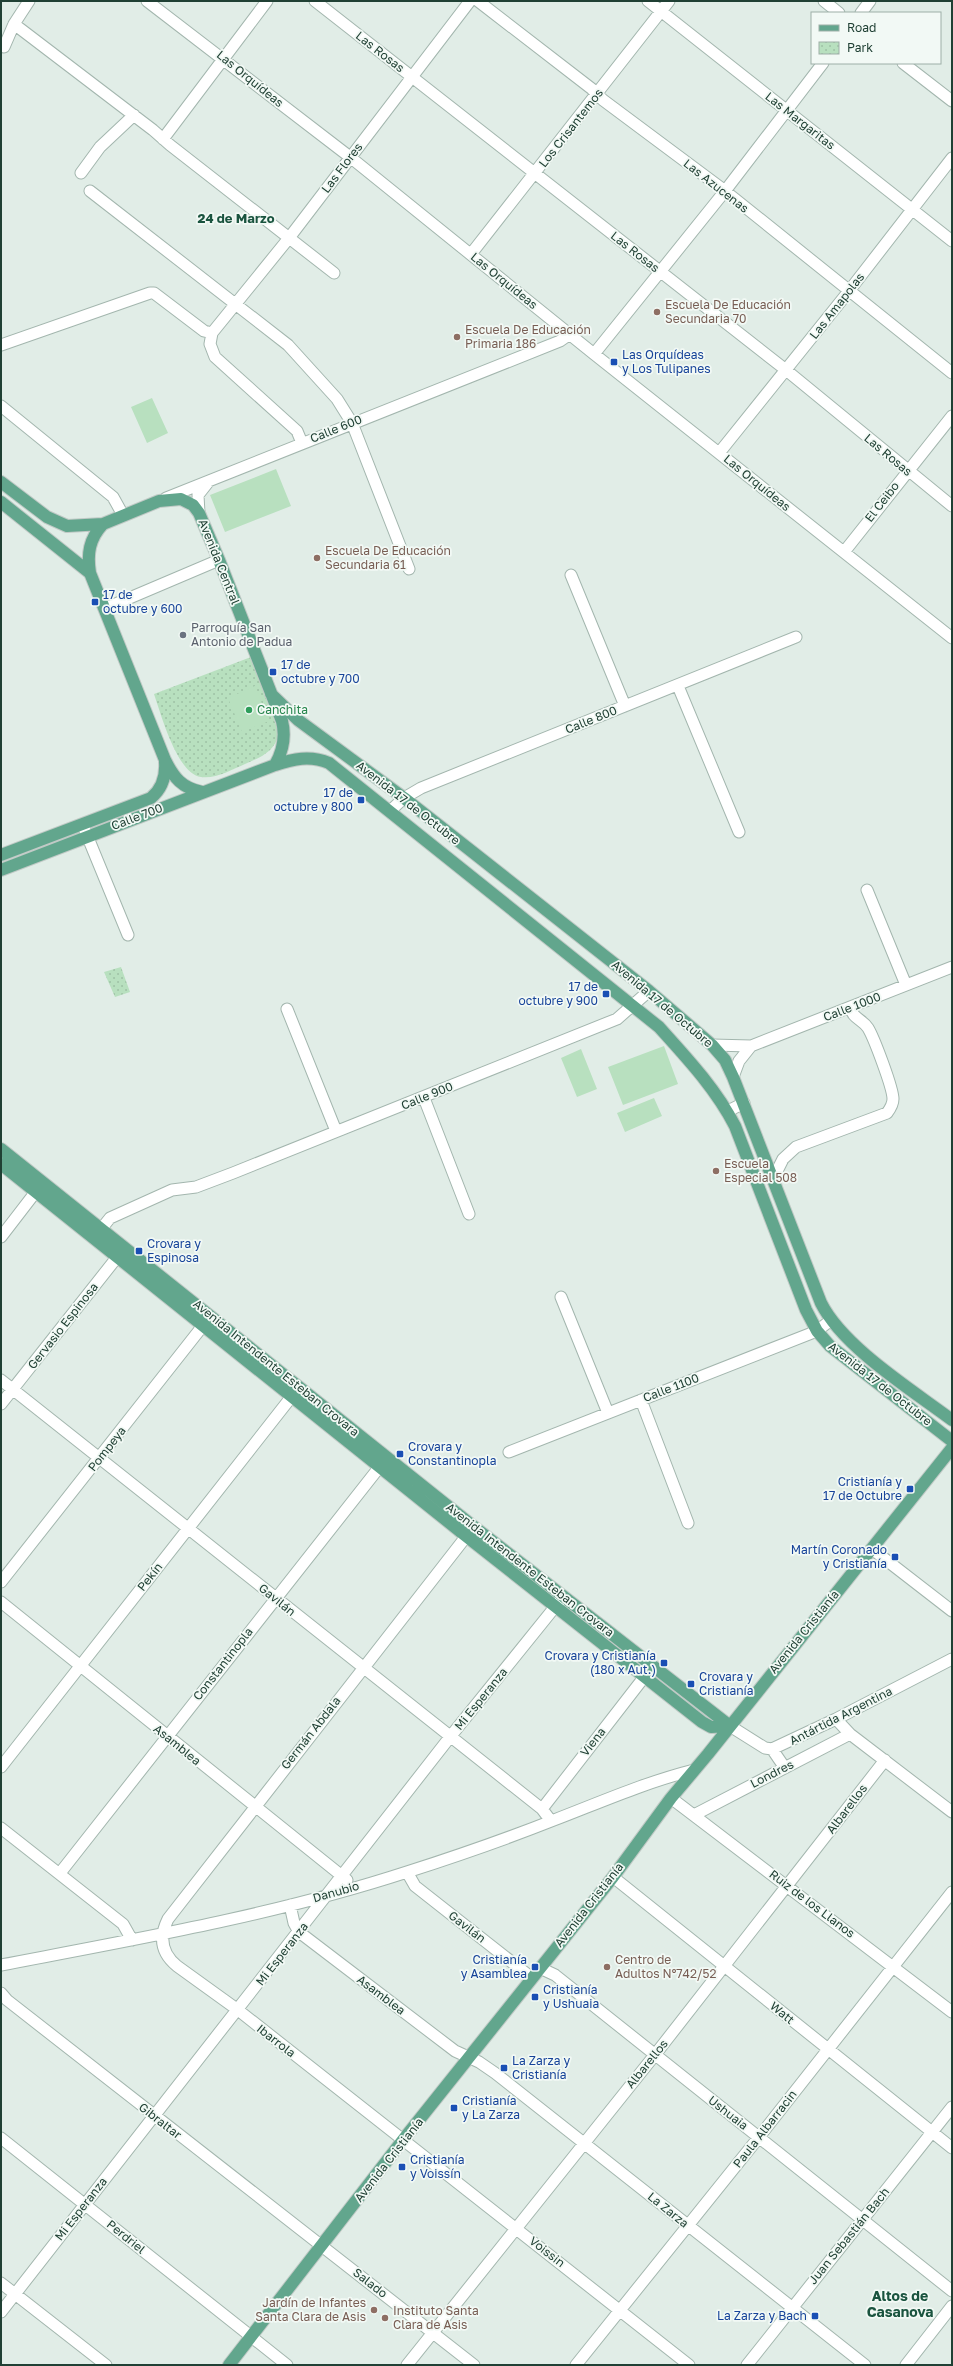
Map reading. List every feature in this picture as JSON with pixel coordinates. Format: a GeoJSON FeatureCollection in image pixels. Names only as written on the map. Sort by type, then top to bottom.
{"type":"FeatureCollection","features":[{"type":"Feature","properties":{"kind":"main road"},"geometry":{"type":"LineString","coordinates":[[1,482],[58,523],[74,527],[103,524]]}},
{"type":"Feature","properties":{"kind":"main road","name":"Avenida Central"},"geometry":{"type":"LineString","coordinates":[[159,501],[181,499],[193,504],[199,513],[220,560],[272,694],[284,730],[282,750],[275,765]]}},
{"type":"Feature","properties":{"kind":"main road","name":"Calle 600"},"geometry":{"type":"LineString","coordinates":[[103,524],[159,501]]}},
{"type":"Feature","properties":{"kind":"main road"},"geometry":{"type":"LineString","coordinates":[[1,502],[90,573]]}},
{"type":"Feature","properties":{"kind":"main road"},"geometry":{"type":"LineString","coordinates":[[103,524],[91,542],[88,561],[90,573],[106,608],[165,760],[178,781],[188,788],[202,792]]}},
{"type":"Feature","properties":{"kind":"main road","name":"Avenida 17 de Octubre"},"geometry":{"type":"LineString","coordinates":[[272,694],[298,720],[404,798],[649,991],[712,1045],[725,1060],[733,1077],[821,1302],[831,1320],[850,1341],[952,1420]]}},
{"type":"Feature","properties":{"kind":"main road","name":"Avenida 17 de Octubre"},"geometry":{"type":"LineString","coordinates":[[275,765],[302,758],[322,760],[390,811],[659,1027],[688,1058],[728,1111],[806,1310],[817,1331],[839,1355],[952,1441]]}},
{"type":"Feature","properties":{"kind":"main road","name":"Calle 700"},"geometry":{"type":"LineString","coordinates":[[1,855],[151,798],[156,793],[165,778],[165,760]]}},
{"type":"Feature","properties":{"kind":"main road","name":"Calle 700"},"geometry":{"type":"LineString","coordinates":[[1,870],[275,765]]}},
{"type":"Feature","properties":{"kind":"main road","name":"Avenida Intendente Esteban Crovara"},"geometry":{"type":"LineString","coordinates":[[1,1149],[39,1187],[117,1258],[204,1325],[296,1391]]}},
{"type":"Feature","properties":{"kind":"main road","name":"Avenida Intendente Esteban Crovara"},"geometry":{"type":"LineString","coordinates":[[1,1164],[102,1228],[211,1315],[296,1391],[470,1532],[555,1606],[644,1676],[711,1727],[730,1726]]}},
{"type":"Feature","properties":{"kind":"main road","name":"Avenida Cristianía"},"geometry":{"type":"LineString","coordinates":[[229,2365],[403,2140],[612,1877],[673,1795],[952,1448]]}},
{"type":"Feature","properties":{"kind":"main road","name":"Avenida Intendente Esteban Crovara"},"geometry":{"type":"LineString","coordinates":[[470,1532],[563,1596],[730,1726]]}},
{"type":"Feature","properties":{"kind":"street"},"geometry":{"type":"LineString","coordinates":[[4,47],[14,24],[29,1]]}},
{"type":"Feature","properties":{"kind":"street","name":"Las Orquídeas"},"geometry":{"type":"LineString","coordinates":[[147,1],[350,157],[594,354],[952,638]]}},
{"type":"Feature","properties":{"kind":"street"},"geometry":{"type":"LineString","coordinates":[[163,139],[266,1]]}},
{"type":"Feature","properties":{"kind":"street","name":"Las Rosas"},"geometry":{"type":"LineString","coordinates":[[315,1],[786,370],[952,506]]}},
{"type":"Feature","properties":{"kind":"street","name":"Las Flores"},"geometry":{"type":"LineString","coordinates":[[212,333],[289,238],[470,1]]}},
{"type":"Feature","properties":{"kind":"street","name":"Las Azucenas"},"geometry":{"type":"LineString","coordinates":[[478,1],[725,191],[952,373]]}},
{"type":"Feature","properties":{"kind":"street","name":"Las Margaritas"},"geometry":{"type":"LineString","coordinates":[[648,1],[952,241]]}},
{"type":"Feature","properties":{"kind":"street","name":"Los Crisantemos"},"geometry":{"type":"LineString","coordinates":[[471,254],[536,174],[670,1]]}},
{"type":"Feature","properties":{"kind":"street"},"geometry":{"type":"LineString","coordinates":[[824,1],[838,12]]}},
{"type":"Feature","properties":{"kind":"street"},"geometry":{"type":"LineString","coordinates":[[862,12],[870,1]]}},
{"type":"Feature","properties":{"kind":"street"},"geometry":{"type":"LineString","coordinates":[[14,24],[134,115],[334,273]]}},
{"type":"Feature","properties":{"kind":"street"},"geometry":{"type":"LineString","coordinates":[[594,354],[659,270],[725,191],[822,64]]}},
{"type":"Feature","properties":{"kind":"street"},"geometry":{"type":"LineString","coordinates":[[904,64],[952,101]]}},
{"type":"Feature","properties":{"kind":"street"},"geometry":{"type":"LineString","coordinates":[[81,173],[100,147],[134,115]]}},
{"type":"Feature","properties":{"kind":"street","name":"Las Amapolas"},"geometry":{"type":"LineString","coordinates":[[719,453],[850,291],[952,158]]}},
{"type":"Feature","properties":{"kind":"street"},"geometry":{"type":"LineString","coordinates":[[90,191],[236,304],[297,354],[337,399],[352,423],[409,569]]}},
{"type":"Feature","properties":{"kind":"street"},"geometry":{"type":"LineString","coordinates":[[1,345],[150,293],[154,293],[204,331],[212,333],[210,344],[215,357],[297,431],[302,443]]}},
{"type":"Feature","properties":{"kind":"street","name":"Calle 600"},"geometry":{"type":"LineString","coordinates":[[159,501],[560,341],[570,334]]}},
{"type":"Feature","properties":{"kind":"street"},"geometry":{"type":"LineString","coordinates":[[1,406],[114,497],[123,516]]}},
{"type":"Feature","properties":{"kind":"street","name":"El Ceibo"},"geometry":{"type":"LineString","coordinates":[[844,552],[907,470],[952,416]]}},
{"type":"Feature","properties":{"kind":"street"},"geometry":{"type":"LineString","coordinates":[[199,513],[198,495],[209,480]]}},
{"type":"Feature","properties":{"kind":"street"},"geometry":{"type":"LineString","coordinates":[[106,608],[220,560]]}},
{"type":"Feature","properties":{"kind":"street"},"geometry":{"type":"LineString","coordinates":[[571,575],[625,706]]}},
{"type":"Feature","properties":{"kind":"street","name":"Calle 800"},"geometry":{"type":"LineString","coordinates":[[390,811],[404,798],[421,788],[678,686],[796,637]]}},
{"type":"Feature","properties":{"kind":"street"},"geometry":{"type":"LineString","coordinates":[[678,686],[739,832]]}},
{"type":"Feature","properties":{"kind":"street"},"geometry":{"type":"LineString","coordinates":[[83,824],[128,935]]}},
{"type":"Feature","properties":{"kind":"street"},"geometry":{"type":"LineString","coordinates":[[867,890],[906,985]]}},
{"type":"Feature","properties":{"kind":"street","name":"Calle 1000"},"geometry":{"type":"LineString","coordinates":[[712,1045],[751,1046],[952,967]]}},
{"type":"Feature","properties":{"kind":"street","name":"Calle 900"},"geometry":{"type":"LineString","coordinates":[[102,1228],[110,1218],[172,1190],[196,1188],[336,1131],[424,1098],[617,1019],[633,1007],[649,991]]}},
{"type":"Feature","properties":{"kind":"street"},"geometry":{"type":"LineString","coordinates":[[773,1179],[783,1159],[796,1147],[887,1113],[892,1105],[893,1095],[871,1033],[866,1025],[852,1015],[850,1008]]}},
{"type":"Feature","properties":{"kind":"street"},"geometry":{"type":"LineString","coordinates":[[287,1009],[336,1131]]}},
{"type":"Feature","properties":{"kind":"street"},"geometry":{"type":"LineString","coordinates":[[733,1077],[739,1062],[751,1046]]}},
{"type":"Feature","properties":{"kind":"street"},"geometry":{"type":"LineString","coordinates":[[424,1098],[469,1214]]}},
{"type":"Feature","properties":{"kind":"street"},"geometry":{"type":"LineString","coordinates":[[728,1111],[744,1103]]}},
{"type":"Feature","properties":{"kind":"street"},"geometry":{"type":"LineString","coordinates":[[1,1237],[39,1187]]}},
{"type":"Feature","properties":{"kind":"street","name":"Gervasio Espinosa"},"geometry":{"type":"LineString","coordinates":[[1,1404],[125,1247]]}},
{"type":"Feature","properties":{"kind":"street"},"geometry":{"type":"LineString","coordinates":[[561,1297],[608,1413]]}},
{"type":"Feature","properties":{"kind":"street","name":"Pompeya"},"geometry":{"type":"LineString","coordinates":[[1,1582],[211,1315]]}},
{"type":"Feature","properties":{"kind":"street","name":"Calle 1100"},"geometry":{"type":"LineString","coordinates":[[509,1452],[817,1331],[831,1320]]}},
{"type":"Feature","properties":{"kind":"street","name":"Gavilán"},"geometry":{"type":"LineString","coordinates":[[1,1380],[362,1668],[542,1809],[551,1821]]}},
{"type":"Feature","properties":{"kind":"street","name":"Pekín"},"geometry":{"type":"LineString","coordinates":[[1,1767],[296,1391]]}},
{"type":"Feature","properties":{"kind":"street"},"geometry":{"type":"LineString","coordinates":[[641,1400],[688,1523]]}},
{"type":"Feature","properties":{"kind":"street","name":"Constantinopla"},"geometry":{"type":"LineString","coordinates":[[60,1872],[384,1462]]}},
{"type":"Feature","properties":{"kind":"street","name":"Germán Abdala"},"geometry":{"type":"LineString","coordinates":[[162,1934],[168,1919],[362,1668],[470,1532]]}},
{"type":"Feature","properties":{"kind":"street"},"geometry":{"type":"LineString","coordinates":[[872,1549],[952,1611]]}},
{"type":"Feature","properties":{"kind":"street","name":"Mi Esperanza"},"geometry":{"type":"LineString","coordinates":[[1,2312],[85,2203],[155,2117],[450,1737],[563,1596]]}},
{"type":"Feature","properties":{"kind":"street","name":"Asamblea"},"geometry":{"type":"LineString","coordinates":[[1,1602],[254,1807],[342,1875],[354,1887]]}},
{"type":"Feature","properties":{"kind":"street","name":"Antártida Argentina"},"geometry":{"type":"LineString","coordinates":[[772,1749],[836,1719],[952,1659]]}},
{"type":"Feature","properties":{"kind":"street","name":"Viena"},"geometry":{"type":"LineString","coordinates":[[542,1809],[644,1676]]}},
{"type":"Feature","properties":{"kind":"street"},"geometry":{"type":"LineString","coordinates":[[836,1719],[850,1734],[952,1812]]}},
{"type":"Feature","properties":{"kind":"street"},"geometry":{"type":"LineString","coordinates":[[730,1726],[765,1748],[772,1749],[785,1768]]}},
{"type":"Feature","properties":{"kind":"street","name":"Londres"},"geometry":{"type":"LineString","coordinates":[[694,1815],[850,1734]]}},
{"type":"Feature","properties":{"kind":"street","name":"Albarellos"},"geometry":{"type":"LineString","coordinates":[[407,2365],[654,2056],[788,1886],[884,1760]]}},
{"type":"Feature","properties":{"kind":"street","name":"Danubio"},"geometry":{"type":"LineString","coordinates":[[1,1965],[162,1934],[328,1895],[406,1872],[551,1821],[659,1779],[694,1770]]}},
{"type":"Feature","properties":{"kind":"street"},"geometry":{"type":"LineString","coordinates":[[659,1779],[668,1783],[673,1795]]}},
{"type":"Feature","properties":{"kind":"street","name":"Ruiz de los Llanos"},"geometry":{"type":"LineString","coordinates":[[673,1795],[694,1815],[952,2012]]}},
{"type":"Feature","properties":{"kind":"street"},"geometry":{"type":"LineString","coordinates":[[1,1828],[60,1872],[122,1924],[132,1940]]}},
{"type":"Feature","properties":{"kind":"street","name":"Gavilán"},"geometry":{"type":"LineString","coordinates":[[406,1872],[415,1886],[532,1978]]}},
{"type":"Feature","properties":{"kind":"street","name":"Watt"},"geometry":{"type":"LineString","coordinates":[[612,1877],[952,2148]]}},
{"type":"Feature","properties":{"kind":"street","name":"Paula Albarracin"},"geometry":{"type":"LineString","coordinates":[[576,2365],[759,2137],[952,1892]]}},
{"type":"Feature","properties":{"kind":"street"},"geometry":{"type":"LineString","coordinates":[[290,1905],[294,1923],[299,1932]]}},
{"type":"Feature","properties":{"kind":"street","name":"Asamblea"},"geometry":{"type":"LineString","coordinates":[[299,1932],[455,2051],[469,2058]]}},
{"type":"Feature","properties":{"kind":"street","name":"Ibarrola"},"geometry":{"type":"LineString","coordinates":[[162,1934],[162,1945],[170,1960],[238,2010],[403,2140]]}},
{"type":"Feature","properties":{"kind":"street","name":"Ushuaia"},"geometry":{"type":"LineString","coordinates":[[540,1968],[555,1975],[654,2056],[759,2137],[952,2291]]}},
{"type":"Feature","properties":{"kind":"street","name":"Gibraltar"},"geometry":{"type":"LineString","coordinates":[[3,2000],[322,2246]]}},
{"type":"Feature","properties":{"kind":"street","name":"La Zarza"},"geometry":{"type":"LineString","coordinates":[[469,2058],[484,2065],[584,2142],[791,2308],[865,2365]]}},
{"type":"Feature","properties":{"kind":"street","name":"Juan Sebastián Bach"},"geometry":{"type":"LineString","coordinates":[[747,2365],[952,2107]]}},
{"type":"Feature","properties":{"kind":"street","name":"Perdriel"},"geometry":{"type":"LineString","coordinates":[[1,2138],[85,2203],[251,2338],[287,2365]]}},
{"type":"Feature","properties":{"kind":"street","name":"Voissin"},"geometry":{"type":"LineString","coordinates":[[403,2140],[689,2365]]}},
{"type":"Feature","properties":{"kind":"street","name":"Salado"},"geometry":{"type":"LineString","coordinates":[[322,2246],[474,2365]]}},
{"type":"Feature","properties":{"kind":"street"},"geometry":{"type":"LineString","coordinates":[[1,2283],[106,2365]]}},
{"type":"Feature","properties":{"kind":"street"},"geometry":{"type":"LineString","coordinates":[[906,2365],[952,2306]]}},
{"type":"Feature","properties":{"kind":"green space"},"geometry":{"type":"Polygon","coordinates":[[[152,398],[168,433],[147,443],[131,407],[152,398]]]}},
{"type":"Feature","properties":{"kind":"green space"},"geometry":{"type":"Polygon","coordinates":[[[276,469],[291,506],[225,532],[210,495],[276,469]]]}},
{"type":"Feature","properties":{"kind":"green space"},"geometry":{"type":"Polygon","coordinates":[[[251,657],[279,733],[277,740],[271,749],[262,756],[223,774],[212,777],[201,777],[192,773],[177,755],[154,694],[251,657]]]}},
{"type":"Feature","properties":{"kind":"green space","name":"Canchita"},"geometry":{"type":"Polygon","coordinates":[[[255,686],[269,721],[242,732],[228,698],[255,686]]]}},
{"type":"Feature","properties":{"kind":"green space"},"geometry":{"type":"Polygon","coordinates":[[[121,967],[130,992],[115,997],[104,972],[121,967]]]}},
{"type":"Feature","properties":{"kind":"green space"},"geometry":{"type":"Polygon","coordinates":[[[664,1046],[678,1084],[623,1105],[608,1067],[664,1046]]]}},
{"type":"Feature","properties":{"kind":"green space"},"geometry":{"type":"Polygon","coordinates":[[[581,1049],[597,1089],[577,1097],[561,1058],[581,1049]]]}},
{"type":"Feature","properties":{"kind":"green space"},"geometry":{"type":"Polygon","coordinates":[[[654,1098],[662,1116],[625,1132],[617,1113],[654,1098]]]}},
{"type":"Feature","properties":{"kind":"place","name":"Escuela De Educación Secundaria 70"},"geometry":{"type":"Point","coordinates":[657,312]}},
{"type":"Feature","properties":{"kind":"place","name":"Escuela De Educación Primaria 186"},"geometry":{"type":"Point","coordinates":[457,337]}},
{"type":"Feature","properties":{"kind":"place","name":"Las Orquídeas y Los Tulipanes"},"geometry":{"type":"Point","coordinates":[614,362]}},
{"type":"Feature","properties":{"kind":"place","name":"Escuela De Educación Secundaria 61"},"geometry":{"type":"Point","coordinates":[317,558]}},
{"type":"Feature","properties":{"kind":"place","name":"17 de octubre y 600"},"geometry":{"type":"Point","coordinates":[95,602]}},
{"type":"Feature","properties":{"kind":"place","name":"Parroquía San Antonio de Padua"},"geometry":{"type":"Point","coordinates":[183,635]}},
{"type":"Feature","properties":{"kind":"place","name":"17 de octubre y 700"},"geometry":{"type":"Point","coordinates":[273,672]}},
{"type":"Feature","properties":{"kind":"place","name":"Canchita"},"geometry":{"type":"Point","coordinates":[249,710]}},
{"type":"Feature","properties":{"kind":"place","name":"17 de octubre y 800"},"geometry":{"type":"Point","coordinates":[361,800]}},
{"type":"Feature","properties":{"kind":"place","name":"17 de octubre y 900"},"geometry":{"type":"Point","coordinates":[606,994]}},
{"type":"Feature","properties":{"kind":"place","name":"Escuela Especial 508"},"geometry":{"type":"Point","coordinates":[716,1171]}},
{"type":"Feature","properties":{"kind":"place","name":"Crovara y Espinosa"},"geometry":{"type":"Point","coordinates":[139,1251]}},
{"type":"Feature","properties":{"kind":"place","name":"Crovara y Constantinopla"},"geometry":{"type":"Point","coordinates":[400,1454]}},
{"type":"Feature","properties":{"kind":"place","name":"Cristianía y 17 de Octubre"},"geometry":{"type":"Point","coordinates":[910,1489]}},
{"type":"Feature","properties":{"kind":"place","name":"Martín Coronado y Cristianía"},"geometry":{"type":"Point","coordinates":[895,1557]}},
{"type":"Feature","properties":{"kind":"place","name":"Crovara y Cristianía (180 x Aut.)"},"geometry":{"type":"Point","coordinates":[664,1663]}},
{"type":"Feature","properties":{"kind":"place","name":"Crovara y Cristianía"},"geometry":{"type":"Point","coordinates":[691,1684]}},
{"type":"Feature","properties":{"kind":"place","name":"Cristianía y Asamblea"},"geometry":{"type":"Point","coordinates":[535,1967]}},
{"type":"Feature","properties":{"kind":"place","name":"Centro de Adultos Nº742/52"},"geometry":{"type":"Point","coordinates":[607,1967]}},
{"type":"Feature","properties":{"kind":"place","name":"Cristianía y Ushuaia"},"geometry":{"type":"Point","coordinates":[535,1997]}},
{"type":"Feature","properties":{"kind":"place","name":"La Zarza y Cristianía"},"geometry":{"type":"Point","coordinates":[504,2068]}},
{"type":"Feature","properties":{"kind":"place","name":"Cristianía y La Zarza"},"geometry":{"type":"Point","coordinates":[454,2108]}},
{"type":"Feature","properties":{"kind":"place","name":"Cristianía y Voissín"},"geometry":{"type":"Point","coordinates":[402,2167]}},
{"type":"Feature","properties":{"kind":"place","name":"Jardín de Infantes Santa Clara de Asis"},"geometry":{"type":"Point","coordinates":[374,2310]}},
{"type":"Feature","properties":{"kind":"place","name":"La Zarza y Bach"},"geometry":{"type":"Point","coordinates":[815,2316]}},
{"type":"Feature","properties":{"kind":"place","name":"Instituto Santa Clara de Asis"},"geometry":{"type":"Point","coordinates":[385,2318]}},
{"type":"Feature","properties":{"kind":"district","name":"24 de Marzo"},"geometry":{"type":"Point","coordinates":[236,218]}},
{"type":"Feature","properties":{"kind":"district","name":"Altos de Casanova"},"geometry":{"type":"Point","coordinates":[900,2304]}}]}
